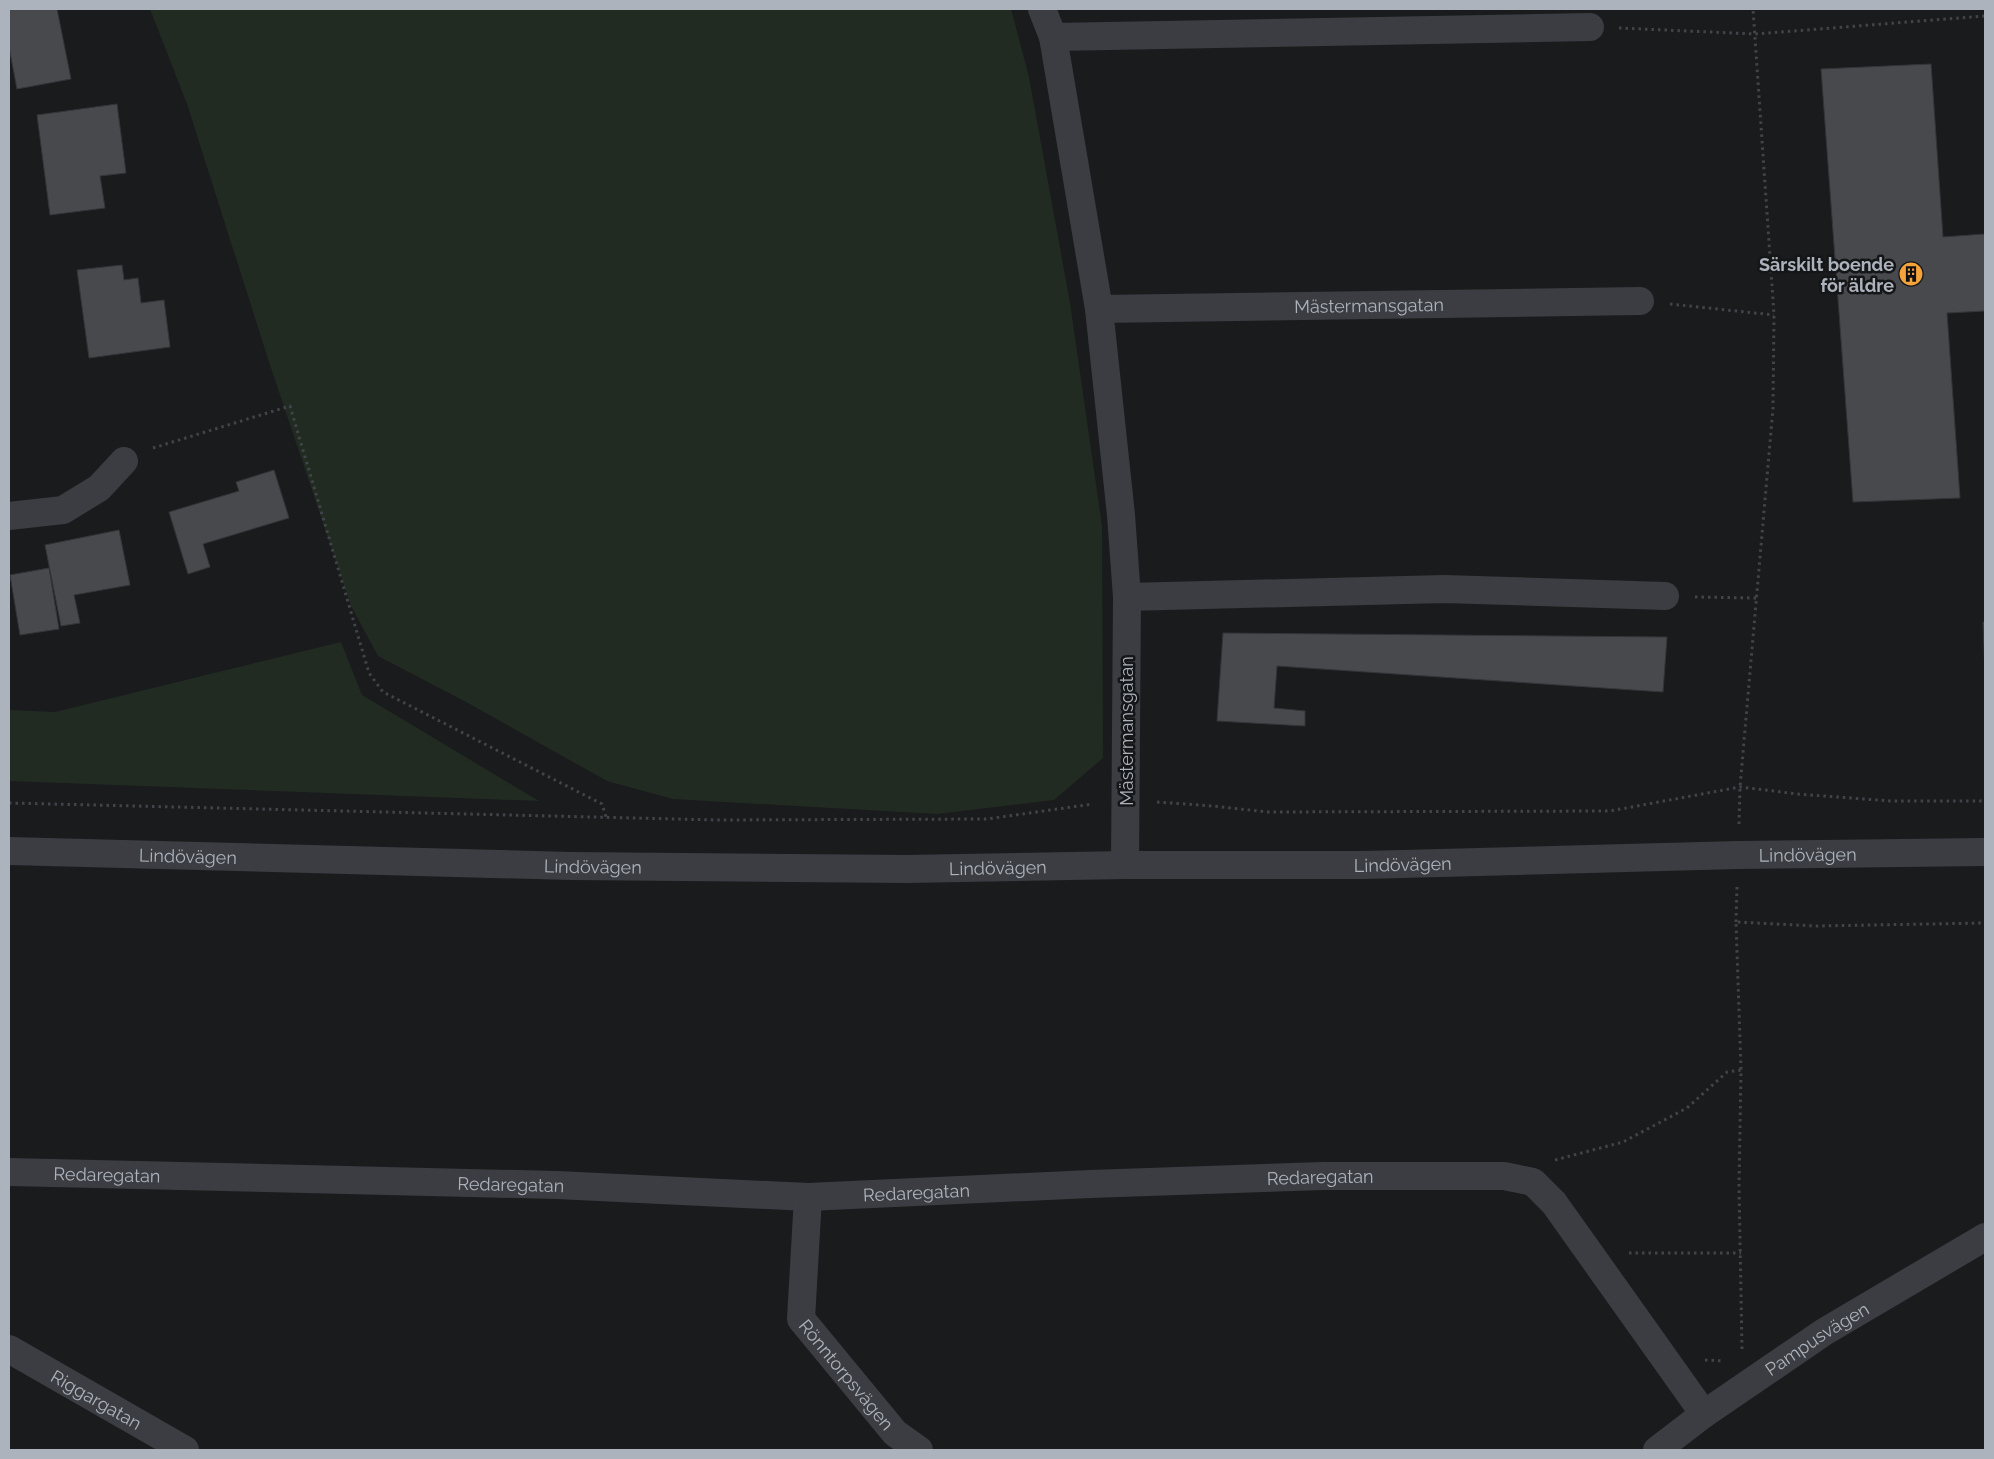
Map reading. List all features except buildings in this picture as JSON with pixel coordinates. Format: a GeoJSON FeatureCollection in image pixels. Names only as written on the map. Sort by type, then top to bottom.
{"type":"FeatureCollection","features":[{"type":"Feature","properties":{"kind":"street","name":"Mästermansgatan"},"geometry":{"type":"LineString","coordinates":[[1042,9],[1052,37],[1099,309],[1121,515],[1127,596],[1125,865]]}},
{"type":"Feature","properties":{"kind":"street"},"geometry":{"type":"LineString","coordinates":[[1052,37],[1590,26]]}},
{"type":"Feature","properties":{"kind":"street","name":"Mästermansgatan"},"geometry":{"type":"LineString","coordinates":[[1099,309],[1640,301]]}},
{"type":"Feature","properties":{"kind":"street"},"geometry":{"type":"LineString","coordinates":[[9,516],[63,510],[99,488],[124,461]]}},
{"type":"Feature","properties":{"kind":"street"},"geometry":{"type":"LineString","coordinates":[[1127,596],[1444,589],[1665,596]]}},
{"type":"Feature","properties":{"kind":"street","name":"Lindövägen"},"geometry":{"type":"LineString","coordinates":[[9,851],[571,866],[906,869],[1125,865],[1364,865],[1738,855],[1985,852]]}},
{"type":"Feature","properties":{"kind":"street","name":"Redaregatan"},"geometry":{"type":"LineString","coordinates":[[9,1172],[557,1185],[808,1197],[1080,1184],[1323,1176],[1504,1176],[1533,1182]]}},
{"type":"Feature","properties":{"kind":"street"},"geometry":{"type":"LineString","coordinates":[[1533,1182],[1554,1203],[1704,1414]]}},
{"type":"Feature","properties":{"kind":"street","name":"Rönntorpsvägen"},"geometry":{"type":"LineString","coordinates":[[808,1197],[800,1319],[895,1433],[918,1450]]}},
{"type":"Feature","properties":{"kind":"street","name":"Pampusvägen"},"geometry":{"type":"LineString","coordinates":[[1657,1450],[1704,1414],[1824,1332],[1985,1237]]}},
{"type":"Feature","properties":{"kind":"street","name":"Riggargatan"},"geometry":{"type":"LineString","coordinates":[[9,1348],[185,1450]]}},
{"type":"Feature","properties":{"kind":"path"},"geometry":{"type":"LineString","coordinates":[[1742,1354],[1739,1187],[1741,1070],[1736,922],[1740,787],[1773,408],[1774,315],[1753,9]]}},
{"type":"Feature","properties":{"kind":"path"},"geometry":{"type":"LineString","coordinates":[[1590,26],[1755,34],[1985,16]]}},
{"type":"Feature","properties":{"kind":"path"},"geometry":{"type":"LineString","coordinates":[[1640,301],[1774,315]]}},
{"type":"Feature","properties":{"kind":"path"},"geometry":{"type":"LineString","coordinates":[[124,461],[153,448],[290,406],[369,673],[383,692],[602,804],[606,817]]}},
{"type":"Feature","properties":{"kind":"path"},"geometry":{"type":"LineString","coordinates":[[1665,596],[1757,598]]}},
{"type":"Feature","properties":{"kind":"path"},"geometry":{"type":"LineString","coordinates":[[9,803],[717,820],[987,819],[1076,805],[1126,802],[1213,806],[1267,812],[1610,811],[1740,787],[1798,794],[1890,801],[1985,801]]}},
{"type":"Feature","properties":{"kind":"path"},"geometry":{"type":"LineString","coordinates":[[1736,922],[1816,926],[1985,923]]}},
{"type":"Feature","properties":{"kind":"path"},"geometry":{"type":"LineString","coordinates":[[1533,1182],[1544,1166],[1553,1160],[1623,1142],[1687,1108],[1727,1072],[1741,1070]]}},
{"type":"Feature","properties":{"kind":"path"},"geometry":{"type":"LineString","coordinates":[[1597,1262],[1618,1253],[1741,1252]]}},
{"type":"Feature","properties":{"kind":"shaded area"},"geometry":{"type":"Polygon","coordinates":[[[150,9],[1011,9],[1029,77],[1070,303],[1102,526],[1103,758],[1054,800],[937,814],[673,799],[607,781],[468,703],[378,656],[351,606],[269,362],[187,104],[150,9]]]}},
{"type":"Feature","properties":{"kind":"shaded area"},"geometry":{"type":"Polygon","coordinates":[[[341,642],[362,695],[539,801],[9,781],[9,710],[55,712],[341,642]]]}},
{"type":"Feature","properties":{"kind":"place","name":"Särskilt boende för äldre"},"geometry":{"type":"Point","coordinates":[1911,274]}}]}
